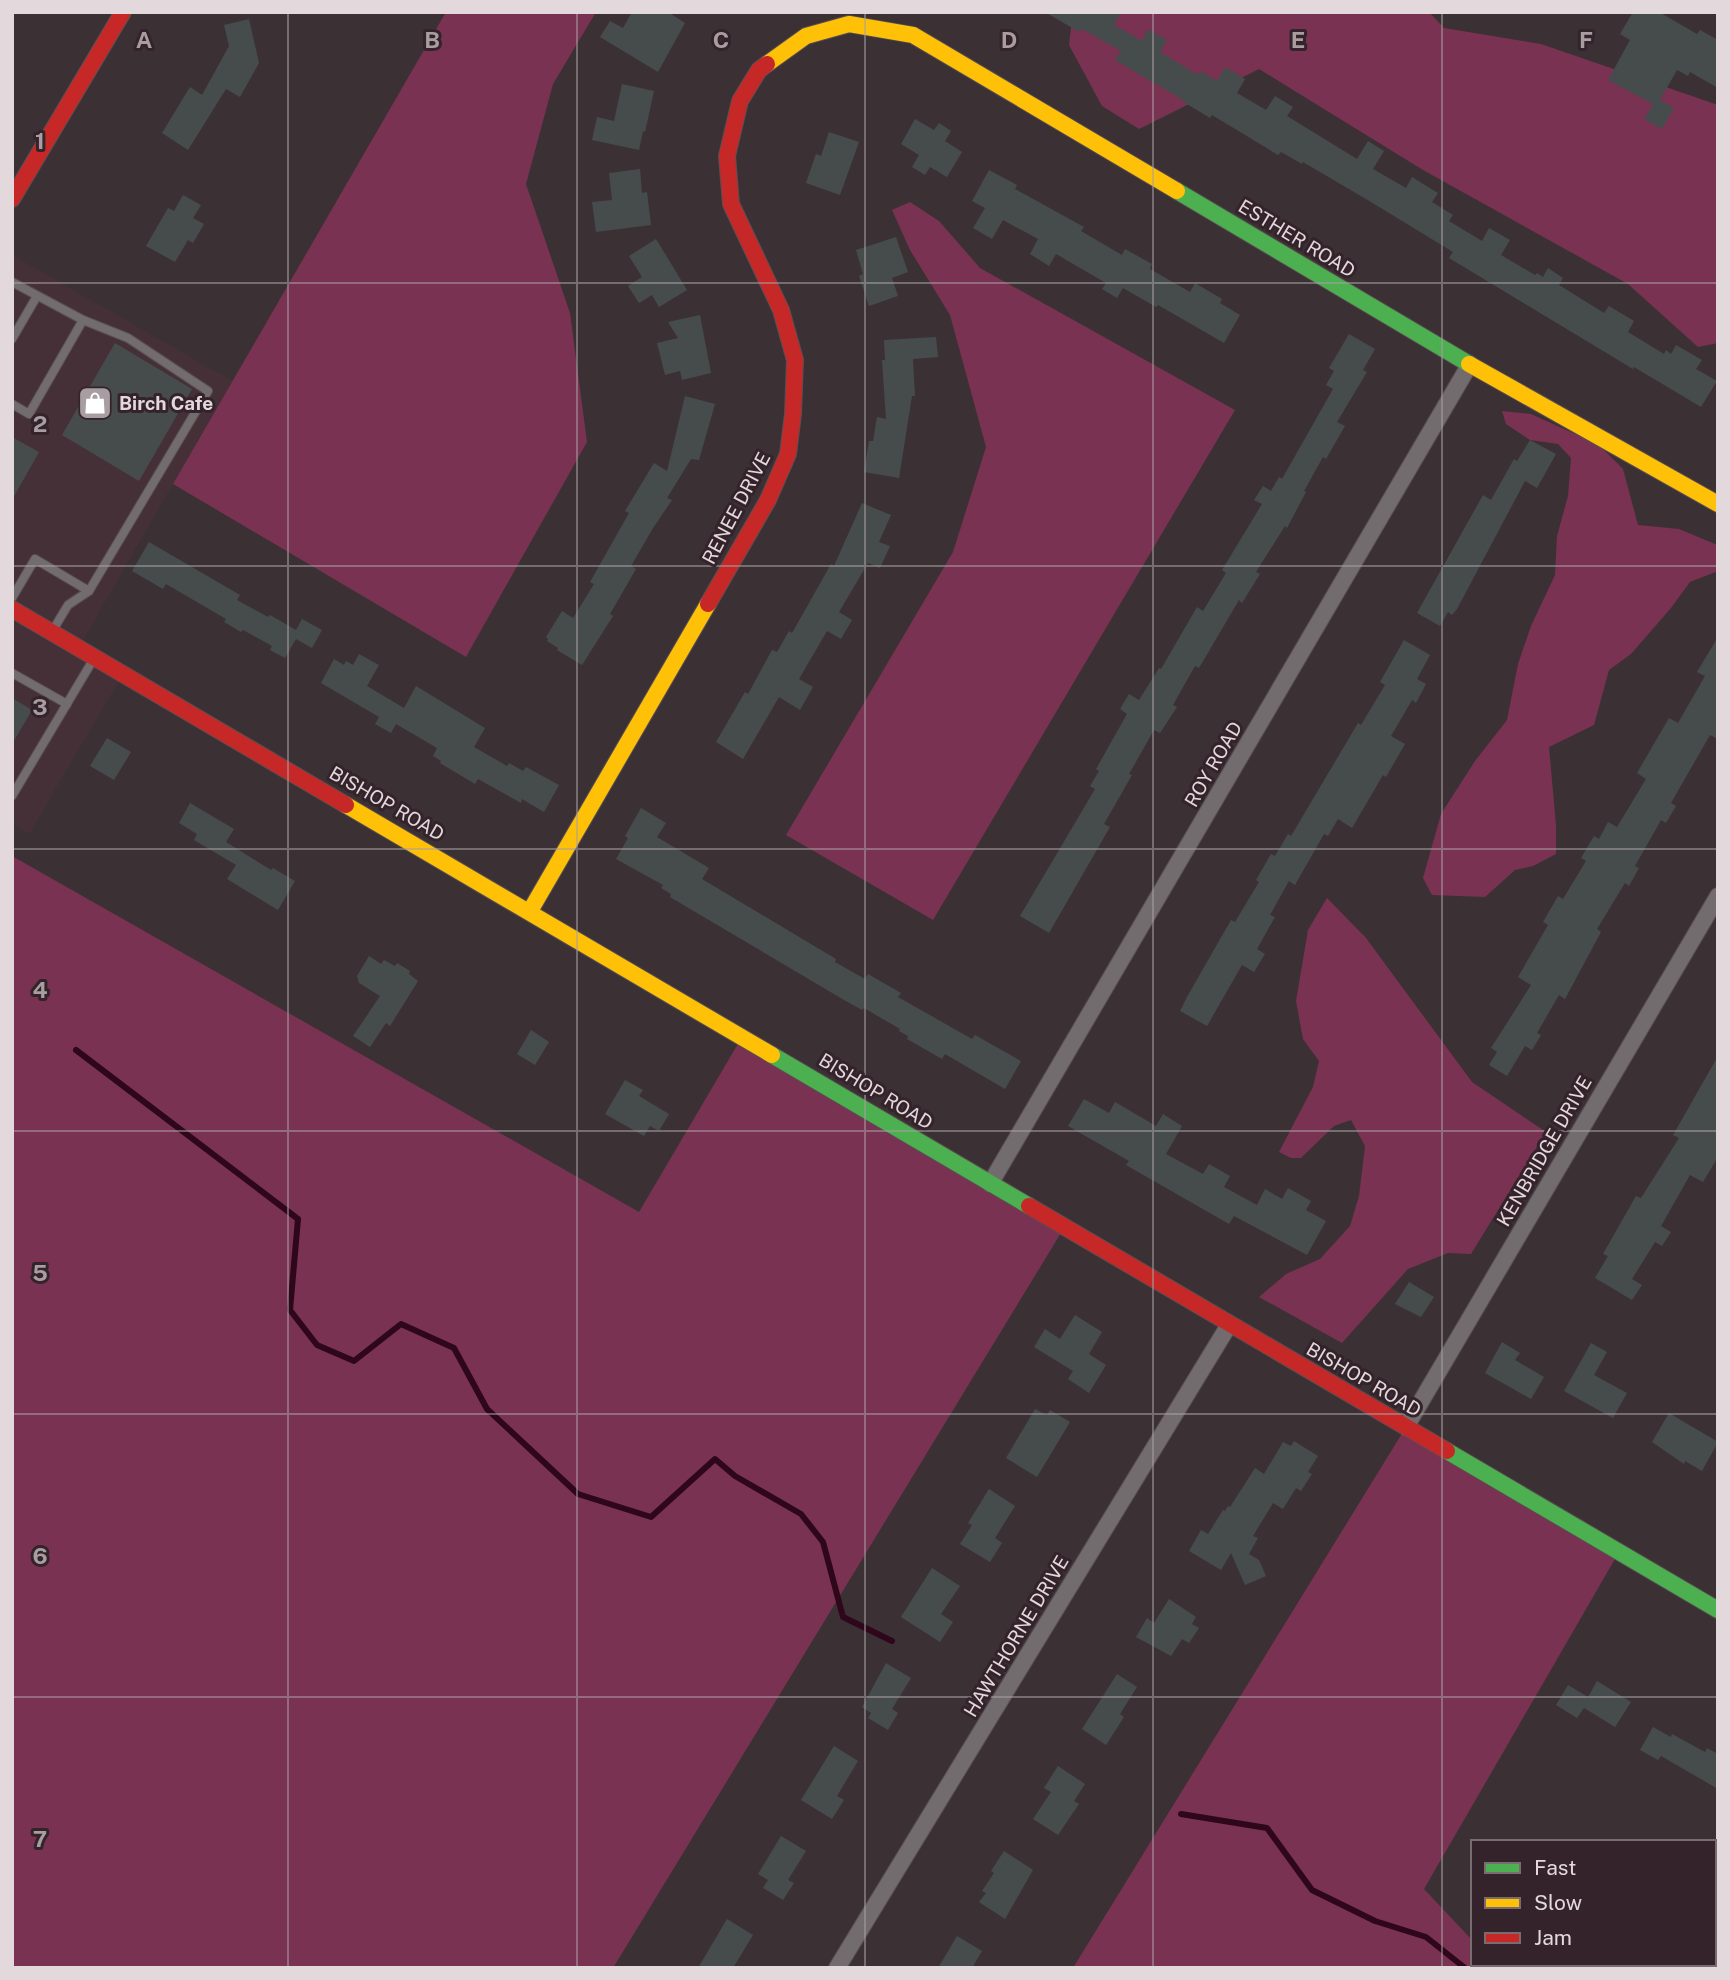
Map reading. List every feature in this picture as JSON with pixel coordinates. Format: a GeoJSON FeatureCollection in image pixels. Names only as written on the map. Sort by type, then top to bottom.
{"type":"FeatureCollection","features":[{"type":"Feature","properties":{"kind":"street"},"geometry":{"type":"LineString","coordinates":[[12,199],[123,12]]}},
{"type":"Feature","properties":{"kind":"street","name":"ESTHER ROAD"},"geometry":{"type":"LineString","coordinates":[[849,24],[913,35],[1470,364],[1718,504]]}},
{"type":"Feature","properties":{"kind":"street","name":"RENEE DRIVE"},"geometry":{"type":"LineString","coordinates":[[530,911],[768,500],[788,454],[795,360],[781,310],[731,204],[727,156],[740,101],[759,70],[806,36],[849,24]]}},
{"type":"Feature","properties":{"kind":"street","name":"ROY ROAD"},"geometry":{"type":"LineString","coordinates":[[990,1184],[1470,364]]}},
{"type":"Feature","properties":{"kind":"street","name":"BISHOP ROAD"},"geometry":{"type":"LineString","coordinates":[[12,609],[1718,1610]]}},
{"type":"Feature","properties":{"kind":"street","name":"KENBRIDGE DRIVE"},"geometry":{"type":"LineString","coordinates":[[1406,1427],[1718,896]]}},
{"type":"Feature","properties":{"kind":"street","name":"HAWTHORNE DRIVE"},"geometry":{"type":"LineString","coordinates":[[837,1968],[1229,1325]]}},
{"type":"Feature","properties":{"kind":"lane"},"geometry":{"type":"LineString","coordinates":[[12,282],[83,320],[128,338],[208,391],[89,591],[68,605],[52,632]]}},
{"type":"Feature","properties":{"kind":"lane"},"geometry":{"type":"LineString","coordinates":[[12,339],[37,296]]}},
{"type":"Feature","properties":{"kind":"lane"},"geometry":{"type":"LineString","coordinates":[[12,404],[29,414],[83,320]]}},
{"type":"Feature","properties":{"kind":"lane"},"geometry":{"type":"LineString","coordinates":[[12,598],[34,559],[89,591]]}},
{"type":"Feature","properties":{"kind":"lane"},"geometry":{"type":"LineString","coordinates":[[12,796],[94,657]]}},
{"type":"Feature","properties":{"kind":"lane"},"geometry":{"type":"LineString","coordinates":[[12,673],[67,704]]}},
{"type":"Feature","properties":{"kind":"shaded area"},"geometry":{"type":"Polygon","coordinates":[[[446,12],[596,12],[553,84],[526,184],[570,313],[587,442],[466,657],[173,484],[446,12]]]}},
{"type":"Feature","properties":{"kind":"shaded area"},"geometry":{"type":"Polygon","coordinates":[[[1073,12],[1429,12],[1444,28],[1541,44],[1718,105],[1718,343],[1698,347],[1628,284],[1423,170],[1259,69],[1139,129],[1102,106],[1069,45],[1073,12]]]}},
{"type":"Feature","properties":{"kind":"shaded area"},"geometry":{"type":"Polygon","coordinates":[[[910,202],[939,221],[980,268],[1235,410],[933,920],[786,835],[953,552],[986,447],[950,315],[910,250],[892,210],[910,202]]]}},
{"type":"Feature","properties":{"kind":"shaded area"},"geometry":{"type":"Polygon","coordinates":[[[12,255],[232,381],[79,647],[123,674],[29,834],[12,824],[12,255]]]}},
{"type":"Feature","properties":{"kind":"shaded area"},"geometry":{"type":"Polygon","coordinates":[[[1502,411],[1531,414],[1599,445],[1623,469],[1638,525],[1679,529],[1715,544],[1718,546],[1718,571],[1690,582],[1631,654],[1609,670],[1594,725],[1549,747],[1556,854],[1533,866],[1515,870],[1485,897],[1432,895],[1423,878],[1441,814],[1475,761],[1507,720],[1518,664],[1531,626],[1555,575],[1557,536],[1568,496],[1571,458],[1558,444],[1530,440],[1506,424],[1502,411]]]}},
{"type":"Feature","properties":{"kind":"shaded area"},"geometry":{"type":"Polygon","coordinates":[[[12,856],[639,1212],[742,1037],[1064,1228],[613,1968],[12,1968],[12,856]]]}},
{"type":"Feature","properties":{"kind":"shaded area"},"geometry":{"type":"Polygon","coordinates":[[[1327,898],[1366,938],[1472,1082],[1546,1132],[1471,1254],[1448,1253],[1408,1269],[1342,1343],[1259,1297],[1286,1274],[1320,1259],[1350,1226],[1359,1196],[1365,1146],[1351,1120],[1334,1126],[1301,1158],[1291,1158],[1279,1152],[1313,1087],[1319,1061],[1303,1039],[1296,1001],[1308,930],[1327,898]]]}},
{"type":"Feature","properties":{"kind":"shaded area"},"geometry":{"type":"Polygon","coordinates":[[[1406,1427],[1619,1552],[1424,1889],[1471,1939],[1471,1966],[1498,1968],[1073,1968],[1406,1427]]]}},
{"type":"Feature","properties":{"kind":"building"},"geometry":{"type":"Polygon","coordinates":[[[632,12],[668,12],[685,23],[658,72],[600,37],[610,21],[623,28],[632,12]]]}},
{"type":"Feature","properties":{"kind":"building"},"geometry":{"type":"Polygon","coordinates":[[[1045,12],[1121,12],[1114,25],[1142,41],[1148,29],[1167,40],[1160,52],[1198,75],[1200,71],[1217,81],[1225,67],[1245,79],[1237,93],[1266,110],[1275,96],[1293,107],[1287,116],[1357,159],[1368,141],[1384,151],[1373,169],[1406,188],[1412,177],[1438,193],[1432,202],[1453,215],[1449,221],[1482,241],[1489,228],[1510,240],[1501,255],[1535,275],[1537,273],[1543,277],[1548,268],[1563,278],[1559,285],[1604,313],[1609,306],[1634,321],[1628,332],[1664,354],[1666,350],[1671,354],[1676,345],[1702,360],[1696,369],[1717,381],[1701,407],[1449,258],[1453,252],[1371,202],[1303,162],[1302,164],[1281,152],[1278,155],[1212,115],[1210,118],[1115,60],[1121,51],[1082,29],[1079,32],[1045,12]]]}},
{"type":"Feature","properties":{"kind":"building"},"geometry":{"type":"Polygon","coordinates":[[[1633,12],[1659,12],[1697,34],[1700,30],[1718,40],[1718,88],[1690,72],[1688,76],[1677,70],[1660,100],[1674,108],[1662,129],[1644,119],[1653,104],[1608,80],[1630,40],[1620,34],[1633,12]]]}},
{"type":"Feature","properties":{"kind":"building"},"geometry":{"type":"Polygon","coordinates":[[[249,19],[259,63],[240,97],[226,89],[188,150],[162,133],[190,87],[202,95],[229,46],[224,25],[249,19]]]}},
{"type":"Feature","properties":{"kind":"building"},"geometry":{"type":"Polygon","coordinates":[[[622,84],[654,91],[639,150],[592,140],[597,117],[614,121],[622,84]]]}},
{"type":"Feature","properties":{"kind":"building"},"geometry":{"type":"Polygon","coordinates":[[[915,119],[934,130],[939,123],[951,131],[945,141],[962,152],[947,177],[930,167],[925,175],[912,167],[919,155],[901,144],[915,119]]]}},
{"type":"Feature","properties":{"kind":"building"},"geometry":{"type":"Polygon","coordinates":[[[829,132],[859,142],[840,195],[806,183],[816,154],[821,156],[829,132]]]}},
{"type":"Feature","properties":{"kind":"building"},"geometry":{"type":"Polygon","coordinates":[[[640,169],[642,193],[647,192],[651,225],[596,232],[592,202],[612,200],[609,173],[640,169]]]}},
{"type":"Feature","properties":{"kind":"building"},"geometry":{"type":"Polygon","coordinates":[[[989,170],[1017,185],[1015,189],[1084,227],[1081,231],[1122,255],[1125,249],[1152,264],[1150,269],[1190,292],[1195,283],[1222,299],[1220,303],[1240,315],[1224,343],[1123,288],[1117,298],[1102,289],[1106,283],[1056,254],[1049,266],[1030,254],[1038,239],[1003,220],[992,239],[973,228],[985,208],[972,201],[989,170]]]}},
{"type":"Feature","properties":{"kind":"building"},"geometry":{"type":"Polygon","coordinates":[[[183,195],[201,205],[193,218],[204,224],[193,243],[188,240],[175,262],[146,246],[168,208],[174,211],[183,195]]]}},
{"type":"Feature","properties":{"kind":"building"},"geometry":{"type":"Polygon","coordinates":[[[896,237],[908,272],[892,278],[898,296],[869,306],[859,276],[863,274],[856,250],[896,237]]]}},
{"type":"Feature","properties":{"kind":"building"},"geometry":{"type":"Polygon","coordinates":[[[656,239],[687,290],[659,307],[652,295],[639,303],[628,286],[642,277],[629,256],[656,239]]]}},
{"type":"Feature","properties":{"kind":"building"},"geometry":{"type":"Polygon","coordinates":[[[700,315],[711,373],[682,380],[680,371],[665,375],[657,343],[678,338],[668,322],[700,315]]]}},
{"type":"Feature","properties":{"kind":"building"},"geometry":{"type":"Polygon","coordinates":[[[1349,334],[1375,349],[1363,370],[1367,372],[1337,422],[1345,426],[1326,459],[1323,457],[1287,528],[1285,526],[1256,572],[1260,574],[1242,603],[1239,600],[1199,668],[1195,666],[1173,705],[1177,707],[1160,733],[1154,730],[1104,824],[1110,827],[1049,933],[1020,916],[1095,789],[1090,786],[1099,771],[1096,769],[1127,714],[1120,709],[1129,694],[1139,700],[1159,668],[1161,669],[1197,607],[1203,611],[1226,573],[1222,570],[1262,504],[1254,500],[1263,486],[1271,491],[1279,477],[1282,479],[1333,389],[1326,385],[1334,371],[1329,368],[1349,334]]]}},
{"type":"Feature","properties":{"kind":"building"},"geometry":{"type":"Polygon","coordinates":[[[936,337],[938,357],[913,359],[915,396],[912,396],[899,478],[864,472],[869,441],[873,441],[877,417],[886,419],[882,360],[885,360],[884,340],[936,337]]]}},
{"type":"Feature","properties":{"kind":"building"},"geometry":{"type":"Polygon","coordinates":[[[115,343],[192,389],[139,481],[62,435],[115,343]]]}},
{"type":"Feature","properties":{"kind":"building"},"geometry":{"type":"Polygon","coordinates":[[[685,396],[715,404],[699,460],[691,459],[667,498],[672,500],[631,566],[636,569],[610,614],[613,616],[582,665],[557,650],[546,637],[562,611],[573,618],[594,584],[590,582],[629,513],[625,511],[654,463],[667,471],[685,396]]]}},
{"type":"Feature","properties":{"kind":"building"},"geometry":{"type":"Polygon","coordinates":[[[12,437],[39,452],[12,500],[12,437]]]}},
{"type":"Feature","properties":{"kind":"building"},"geometry":{"type":"Polygon","coordinates":[[[1530,440],[1556,454],[1537,488],[1525,481],[1452,615],[1448,612],[1440,626],[1417,613],[1483,495],[1491,500],[1514,459],[1517,461],[1530,440]]]}},
{"type":"Feature","properties":{"kind":"building"},"geometry":{"type":"Polygon","coordinates":[[[862,503],[891,515],[879,542],[890,546],[880,568],[868,563],[839,612],[852,620],[841,639],[827,631],[799,679],[813,687],[800,710],[779,697],[743,759],[716,742],[745,692],[748,694],[772,650],[777,652],[789,631],[792,633],[831,564],[834,566],[862,503]]]}},
{"type":"Feature","properties":{"kind":"building"},"geometry":{"type":"Polygon","coordinates":[[[149,542],[240,595],[237,600],[268,617],[270,615],[296,630],[302,619],[322,630],[312,648],[296,639],[285,658],[270,650],[272,646],[243,630],[241,632],[224,622],[226,619],[166,584],[163,589],[132,571],[149,542]]]}},
{"type":"Feature","properties":{"kind":"building"},"geometry":{"type":"Polygon","coordinates":[[[1718,637],[1718,739],[1710,735],[1671,803],[1676,806],[1666,823],[1661,820],[1635,866],[1639,868],[1629,886],[1625,883],[1597,929],[1601,932],[1565,999],[1559,995],[1537,1033],[1541,1035],[1532,1050],[1525,1046],[1507,1076],[1489,1065],[1497,1052],[1491,1048],[1531,985],[1518,977],[1548,925],[1543,922],[1558,896],[1563,899],[1586,861],[1581,858],[1594,836],[1599,839],[1608,822],[1617,827],[1646,779],[1637,773],[1669,718],[1678,723],[1705,676],[1697,672],[1718,637]]]}},
{"type":"Feature","properties":{"kind":"building"},"geometry":{"type":"Polygon","coordinates":[[[1404,640],[1430,655],[1417,679],[1426,684],[1416,703],[1412,700],[1391,736],[1405,744],[1386,777],[1383,775],[1352,828],[1338,819],[1328,836],[1324,834],[1295,885],[1289,881],[1270,915],[1275,917],[1257,949],[1265,954],[1254,972],[1242,965],[1207,1026],[1180,1011],[1231,920],[1235,922],[1259,882],[1256,880],[1271,854],[1275,856],[1288,834],[1291,836],[1358,723],[1361,725],[1385,685],[1380,682],[1404,640]]]}},
{"type":"Feature","properties":{"kind":"building"},"geometry":{"type":"Polygon","coordinates":[[[359,654],[379,665],[367,686],[404,708],[416,686],[485,728],[474,747],[507,766],[509,763],[523,771],[526,767],[559,785],[544,812],[522,799],[521,803],[478,779],[475,784],[440,763],[441,761],[433,756],[437,748],[396,724],[391,733],[375,724],[379,717],[321,683],[334,659],[344,665],[346,661],[353,665],[359,654]]]}},
{"type":"Feature","properties":{"kind":"building"},"geometry":{"type":"Polygon","coordinates":[[[12,698],[32,710],[12,744],[12,698]]]}},
{"type":"Feature","properties":{"kind":"building"},"geometry":{"type":"Polygon","coordinates":[[[107,738],[131,752],[114,780],[90,766],[107,738]]]}},
{"type":"Feature","properties":{"kind":"building"},"geometry":{"type":"Polygon","coordinates":[[[190,803],[234,829],[226,842],[271,870],[273,868],[295,881],[278,910],[227,879],[236,865],[194,840],[197,834],[179,823],[190,803]]]}},
{"type":"Feature","properties":{"kind":"building"},"geometry":{"type":"Polygon","coordinates":[[[641,808],[666,823],[657,837],[709,868],[702,879],[836,959],[835,962],[865,979],[868,974],[901,993],[898,997],[972,1039],[975,1035],[1021,1061],[1005,1089],[945,1054],[942,1059],[907,1039],[908,1036],[899,1031],[900,1029],[844,1000],[670,897],[671,894],[661,888],[663,885],[616,859],[641,808]]]}},
{"type":"Feature","properties":{"kind":"building"},"geometry":{"type":"Polygon","coordinates":[[[369,956],[381,964],[384,960],[395,966],[397,963],[410,971],[409,974],[418,981],[390,1026],[386,1023],[370,1047],[353,1036],[380,996],[359,983],[357,976],[369,956]]]}},
{"type":"Feature","properties":{"kind":"building"},"geometry":{"type":"Polygon","coordinates":[[[531,1030],[549,1042],[535,1065],[517,1054],[531,1030]]]}},
{"type":"Feature","properties":{"kind":"building"},"geometry":{"type":"Polygon","coordinates":[[[1718,1056],[1718,1157],[1703,1182],[1690,1175],[1661,1226],[1671,1232],[1662,1246],[1655,1242],[1632,1279],[1642,1285],[1632,1300],[1595,1278],[1608,1256],[1603,1254],[1636,1196],[1641,1198],[1679,1138],[1673,1135],[1718,1056]]]}},
{"type":"Feature","properties":{"kind":"building"},"geometry":{"type":"Polygon","coordinates":[[[625,1080],[643,1090],[639,1096],[669,1114],[659,1131],[650,1126],[644,1136],[605,1114],[625,1080]]]}},
{"type":"Feature","properties":{"kind":"building"},"geometry":{"type":"Polygon","coordinates":[[[1084,1099],[1109,1113],[1115,1102],[1156,1126],[1163,1114],[1182,1126],[1166,1154],[1203,1174],[1209,1164],[1230,1176],[1224,1187],[1257,1205],[1265,1189],[1282,1199],[1288,1188],[1311,1201],[1306,1210],[1326,1221],[1307,1255],[1234,1216],[1229,1224],[1126,1165],[1129,1161],[1068,1126],[1084,1099]]]}},
{"type":"Feature","properties":{"kind":"building"},"geometry":{"type":"Polygon","coordinates":[[[1409,1282],[1434,1297],[1421,1317],[1395,1304],[1409,1282]]]}},
{"type":"Feature","properties":{"kind":"building"},"geometry":{"type":"Polygon","coordinates":[[[1075,1315],[1102,1332],[1089,1354],[1106,1365],[1089,1393],[1068,1379],[1073,1371],[1034,1347],[1045,1329],[1060,1339],[1075,1315]]]}},
{"type":"Feature","properties":{"kind":"building"},"geometry":{"type":"Polygon","coordinates":[[[1502,1342],[1520,1353],[1515,1360],[1544,1377],[1531,1399],[1485,1373],[1502,1342]]]}},
{"type":"Feature","properties":{"kind":"building"},"geometry":{"type":"Polygon","coordinates":[[[1591,1343],[1607,1352],[1594,1375],[1627,1393],[1613,1418],[1564,1391],[1591,1343]]]}},
{"type":"Feature","properties":{"kind":"building"},"geometry":{"type":"Polygon","coordinates":[[[1035,1409],[1047,1415],[1050,1410],[1070,1422],[1037,1477],[1006,1458],[1035,1409]]]}},
{"type":"Feature","properties":{"kind":"building"},"geometry":{"type":"Polygon","coordinates":[[[1669,1413],[1718,1442],[1702,1471],[1685,1461],[1684,1464],[1652,1442],[1669,1413]]]}},
{"type":"Feature","properties":{"kind":"building"},"geometry":{"type":"Polygon","coordinates":[[[1294,1441],[1318,1456],[1308,1472],[1312,1474],[1301,1491],[1296,1488],[1283,1509],[1273,1503],[1253,1536],[1258,1538],[1249,1554],[1259,1560],[1266,1576],[1245,1585],[1231,1553],[1221,1570],[1189,1551],[1201,1530],[1208,1534],[1223,1510],[1230,1507],[1255,1468],[1264,1474],[1283,1442],[1291,1446],[1294,1441]]]}},
{"type":"Feature","properties":{"kind":"building"},"geometry":{"type":"Polygon","coordinates":[[[989,1489],[1015,1506],[995,1538],[1002,1543],[990,1562],[960,1544],[972,1525],[968,1523],[989,1489]]]}},
{"type":"Feature","properties":{"kind":"building"},"geometry":{"type":"Polygon","coordinates":[[[932,1568],[960,1586],[941,1614],[953,1622],[940,1642],[901,1617],[932,1568]]]}},
{"type":"Feature","properties":{"kind":"building"},"geometry":{"type":"Polygon","coordinates":[[[1169,1599],[1196,1617],[1192,1624],[1199,1628],[1189,1643],[1182,1639],[1171,1656],[1136,1637],[1147,1618],[1154,1623],[1169,1599]]]}},
{"type":"Feature","properties":{"kind":"building"},"geometry":{"type":"Polygon","coordinates":[[[886,1663],[911,1678],[892,1709],[898,1713],[888,1730],[868,1718],[871,1713],[862,1707],[886,1663]]]}},
{"type":"Feature","properties":{"kind":"building"},"geometry":{"type":"Polygon","coordinates":[[[1117,1674],[1137,1687],[1120,1714],[1124,1717],[1106,1745],[1082,1729],[1117,1674]]]}},
{"type":"Feature","properties":{"kind":"building"},"geometry":{"type":"Polygon","coordinates":[[[1597,1681],[1631,1702],[1615,1727],[1584,1708],[1577,1718],[1556,1705],[1568,1685],[1588,1697],[1597,1681]]]}},
{"type":"Feature","properties":{"kind":"building"},"geometry":{"type":"Polygon","coordinates":[[[1653,1727],[1705,1752],[1707,1748],[1718,1754],[1718,1789],[1661,1756],[1658,1760],[1640,1750],[1653,1727]]]}},
{"type":"Feature","properties":{"kind":"building"},"geometry":{"type":"Polygon","coordinates":[[[834,1746],[858,1761],[837,1796],[844,1800],[832,1819],[801,1800],[834,1746]]]}},
{"type":"Feature","properties":{"kind":"building"},"geometry":{"type":"Polygon","coordinates":[[[1058,1766],[1085,1784],[1074,1801],[1079,1804],[1058,1835],[1033,1819],[1051,1792],[1044,1788],[1058,1766]]]}},
{"type":"Feature","properties":{"kind":"building"},"geometry":{"type":"Polygon","coordinates":[[[781,1836],[806,1851],[788,1880],[794,1883],[783,1900],[763,1888],[768,1880],[758,1874],[781,1836]]]}},
{"type":"Feature","properties":{"kind":"building"},"geometry":{"type":"Polygon","coordinates":[[[1004,1851],[1033,1870],[1005,1919],[979,1902],[986,1893],[982,1891],[994,1873],[991,1871],[1004,1851]]]}},
{"type":"Feature","properties":{"kind":"building"},"geometry":{"type":"Polygon","coordinates":[[[727,1919],[753,1935],[733,1968],[698,1968],[727,1919]]]}},
{"type":"Feature","properties":{"kind":"building"},"geometry":{"type":"Polygon","coordinates":[[[957,1936],[982,1951],[972,1968],[938,1968],[957,1936]]]}},
{"type":"Feature","properties":{"kind":"waterway"},"geometry":{"type":"LineString","coordinates":[[76,1050],[298,1219],[290,1310],[317,1345],[354,1361],[401,1324],[454,1348],[487,1409],[578,1494],[651,1517],[715,1459],[735,1476],[801,1514],[823,1542],[843,1617],[892,1641]]}},
{"type":"Feature","properties":{"kind":"waterway"},"geometry":{"type":"LineString","coordinates":[[1181,1814],[1267,1828],[1312,1890],[1375,1921],[1426,1937],[1465,1968]]}},
{"type":"Feature","properties":{"kind":"traffic: fast"},"geometry":{"type":"LineString","coordinates":[[1177,191],[1469,364]]}},
{"type":"Feature","properties":{"kind":"traffic: fast"},"geometry":{"type":"LineString","coordinates":[[772,1055],[1029,1206]]}},
{"type":"Feature","properties":{"kind":"traffic: fast"},"geometry":{"type":"LineString","coordinates":[[1447,1451],[1718,1610]]}},
{"type":"Feature","properties":{"kind":"traffic: slow"},"geometry":{"type":"LineString","coordinates":[[767,64],[806,36],[849,24],[913,35],[1177,191]]}},
{"type":"Feature","properties":{"kind":"traffic: slow"},"geometry":{"type":"LineString","coordinates":[[1469,364],[1718,504]]}},
{"type":"Feature","properties":{"kind":"traffic: slow"},"geometry":{"type":"LineString","coordinates":[[530,911],[708,604]]}},
{"type":"Feature","properties":{"kind":"traffic: slow"},"geometry":{"type":"LineString","coordinates":[[346,805],[772,1055]]}},
{"type":"Feature","properties":{"kind":"traffic: jam"},"geometry":{"type":"LineString","coordinates":[[12,199],[123,12]]}},
{"type":"Feature","properties":{"kind":"traffic: jam"},"geometry":{"type":"LineString","coordinates":[[708,604],[768,500],[788,454],[793,414],[795,360],[781,310],[731,204],[727,156],[740,101],[759,70],[767,64]]}},
{"type":"Feature","properties":{"kind":"traffic: jam"},"geometry":{"type":"LineString","coordinates":[[12,609],[346,805]]}},
{"type":"Feature","properties":{"kind":"traffic: jam"},"geometry":{"type":"LineString","coordinates":[[1029,1206],[1447,1451]]}},
{"type":"Feature","properties":{"kind":"place","name":"Birch Cafe"},"geometry":{"type":"Point","coordinates":[95,403]}}]}
